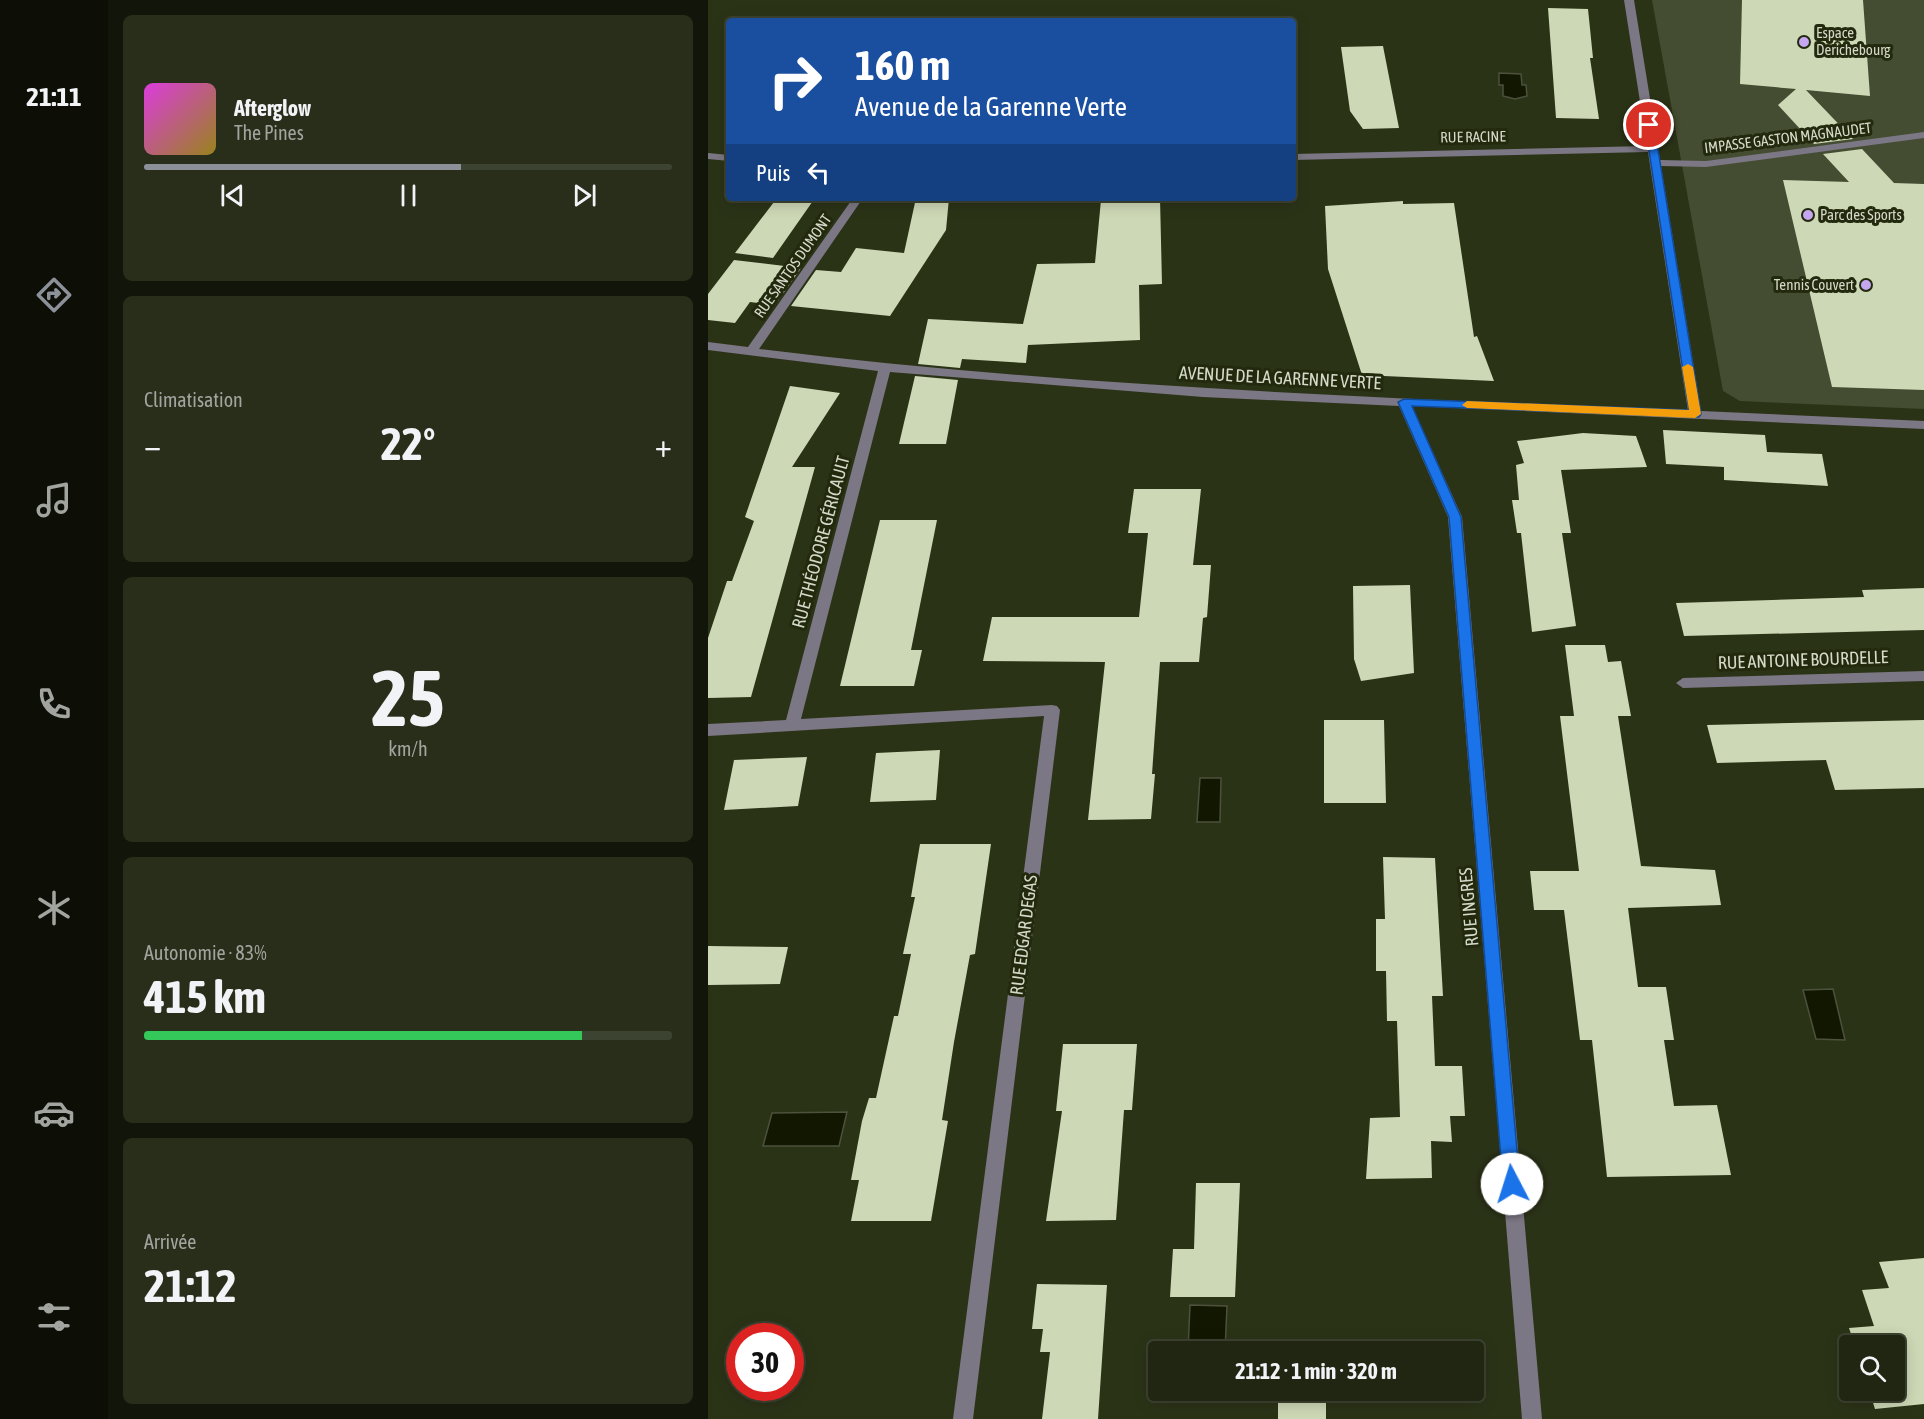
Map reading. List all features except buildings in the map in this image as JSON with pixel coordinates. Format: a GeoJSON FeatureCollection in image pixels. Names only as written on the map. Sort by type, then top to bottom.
{"type":"FeatureCollection","features":[{"type":"Feature","properties":{"kind":"street"},"geometry":{"type":"LineString","coordinates":[[1629,0],[1695,414]]}},
{"type":"Feature","properties":{"kind":"street","name":"IMPASSE GASTON MAGNAUDET"},"geometry":{"type":"LineString","coordinates":[[1654,163],[1706,164],[1924,135]]}},
{"type":"Feature","properties":{"kind":"street","name":"RUE RACINE"},"geometry":{"type":"LineString","coordinates":[[1296,157],[1653,149]]}},
{"type":"Feature","properties":{"kind":"street"},"geometry":{"type":"LineString","coordinates":[[708,156],[726,158]]}},
{"type":"Feature","properties":{"kind":"street","name":"RUE SANTOS DUMONT"},"geometry":{"type":"LineString","coordinates":[[752,351],[856,201]]}},
{"type":"Feature","properties":{"kind":"street","name":"AVENUE DE LA GARENNE VERTE"},"geometry":{"type":"LineString","coordinates":[[708,346],[885,368],[1203,393],[1924,425]]}},
{"type":"Feature","properties":{"kind":"street","name":"RUE THÉODORE GÉRICAULT"},"geometry":{"type":"LineString","coordinates":[[792,724],[885,368]]}},
{"type":"Feature","properties":{"kind":"street","name":"RUE INGRES"},"geometry":{"type":"LineString","coordinates":[[1404,402],[1455,517],[1532,1419]]}},
{"type":"Feature","properties":{"kind":"street","name":"RUE ANTOINE BOURDELLE"},"geometry":{"type":"LineString","coordinates":[[1683,682],[1924,676]]}},
{"type":"Feature","properties":{"kind":"street","name":"RUE EDGAR DEGAS"},"geometry":{"type":"LineString","coordinates":[[792,724],[1052,710],[963,1419]]}},
{"type":"Feature","properties":{"kind":"street"},"geometry":{"type":"LineString","coordinates":[[708,730],[792,724]]}},
{"type":"Feature","properties":{"kind":"shaded area","name":"Parc des Sports"},"geometry":{"type":"Polygon","coordinates":[[[1652,0],[1924,0],[1924,409],[1740,401],[1723,391],[1652,0]]]}},
{"type":"Feature","properties":{"kind":"shaded area"},"geometry":{"type":"Polygon","coordinates":[[[1499,73],[1521,74],[1522,85],[1526,85],[1527,96],[1515,99],[1503,96],[1503,85],[1499,85],[1499,73]]]}},
{"type":"Feature","properties":{"kind":"shaded area"},"geometry":{"type":"Polygon","coordinates":[[[1200,778],[1221,778],[1220,822],[1197,822],[1200,778]]]}},
{"type":"Feature","properties":{"kind":"shaded area"},"geometry":{"type":"Polygon","coordinates":[[[1833,989],[1845,1040],[1816,1039],[1803,990],[1833,989]]]}},
{"type":"Feature","properties":{"kind":"shaded area"},"geometry":{"type":"Polygon","coordinates":[[[847,1112],[839,1146],[763,1146],[772,1113],[847,1112]]]}},
{"type":"Feature","properties":{"kind":"shaded area"},"geometry":{"type":"Polygon","coordinates":[[[1190,1305],[1227,1306],[1225,1341],[1188,1341],[1190,1305]]]}},
{"type":"Feature","properties":{"kind":"slow traffic"},"geometry":{"type":"LineString","coordinates":[[1467,405],[1695,414],[1688,367]]}},
{"type":"Feature","properties":{"kind":"place","name":"Espace Derichebourg"},"geometry":{"type":"Point","coordinates":[1804,42]}},
{"type":"Feature","properties":{"kind":"place","name":"Parc des Sports"},"geometry":{"type":"Point","coordinates":[1808,215]}},
{"type":"Feature","properties":{"kind":"place","name":"Tennis Couvert"},"geometry":{"type":"Point","coordinates":[1866,285]}},
{"type":"Feature","properties":{"kind":"route"},"geometry":{"type":"LineString","coordinates":[[1512,1184],[1455,517],[1404,402],[1695,414],[1649,125]]}}]}
